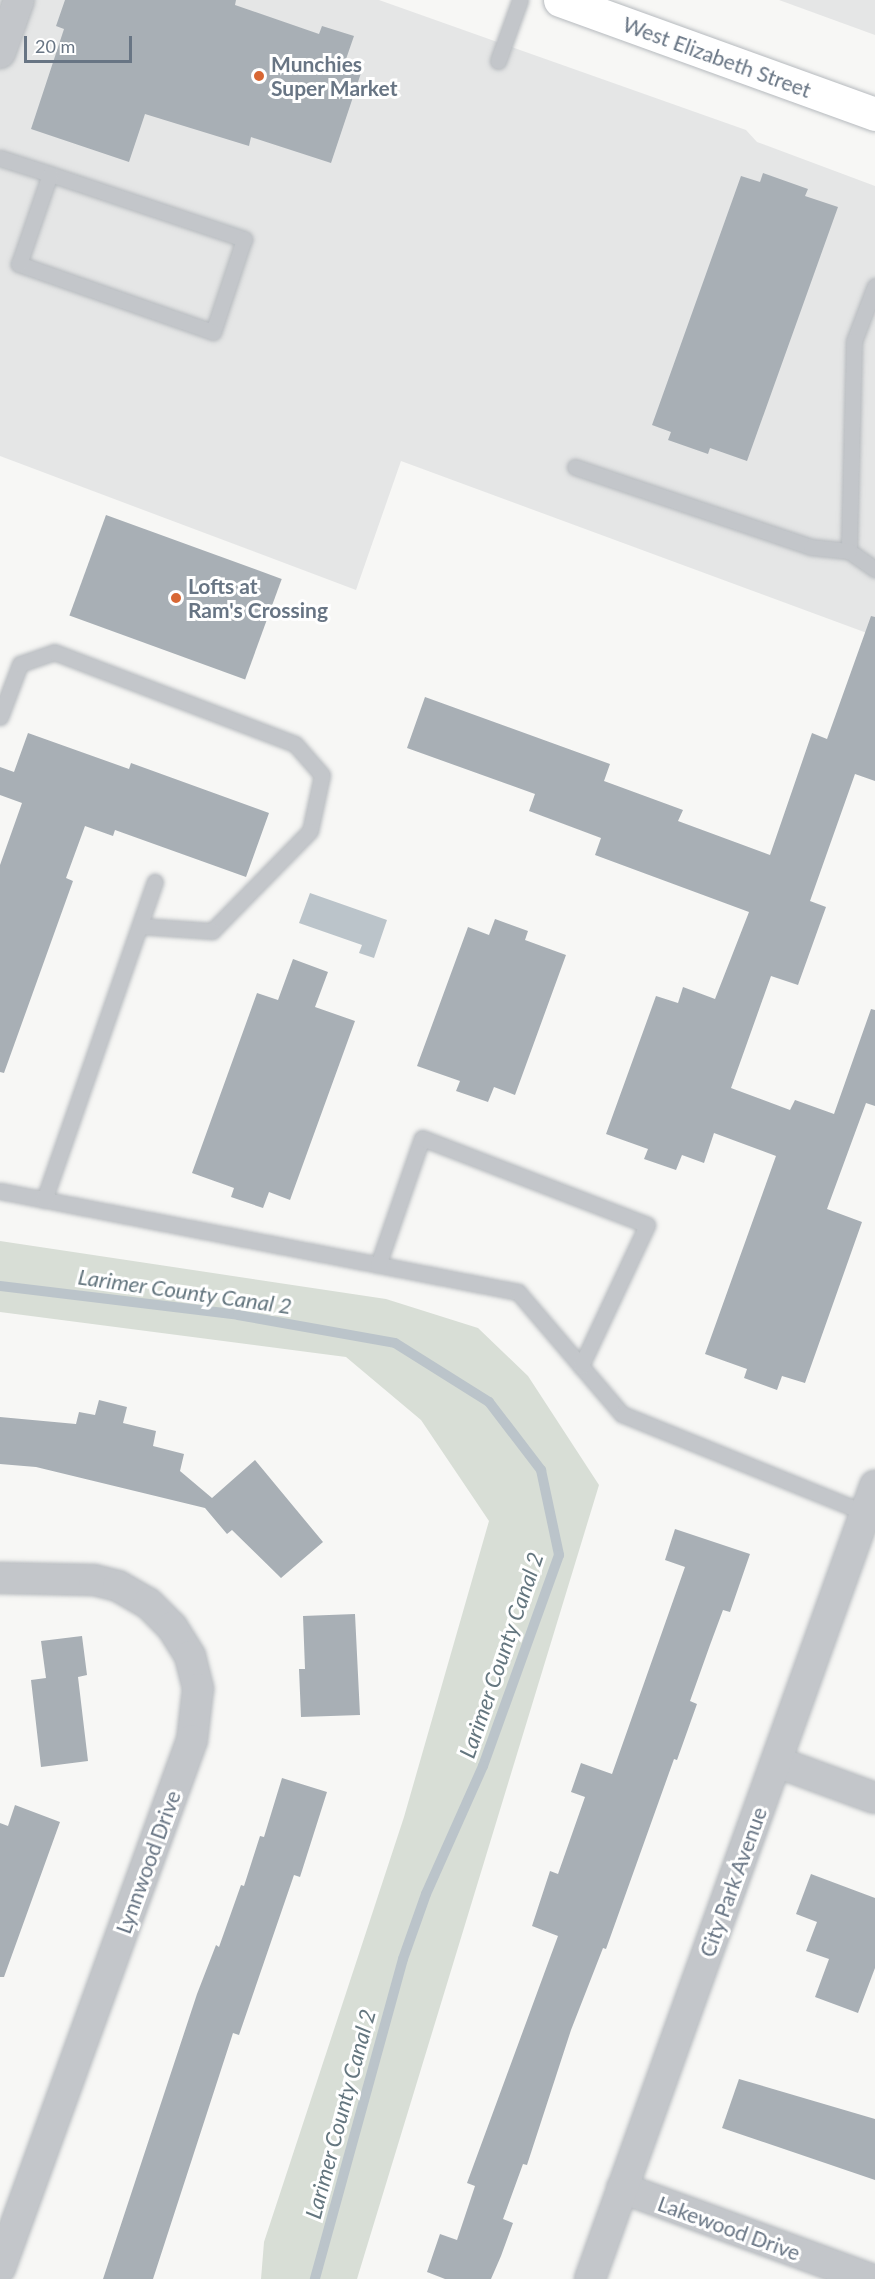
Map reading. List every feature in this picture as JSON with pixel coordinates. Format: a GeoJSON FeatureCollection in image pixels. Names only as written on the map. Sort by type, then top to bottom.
{"type":"FeatureCollection","features":[{"type":"Feature","properties":{"kind":"main road","name":"West Elizabeth Street"},"geometry":{"type":"LineString","coordinates":[[560,0],[875,114]]}},
{"type":"Feature","properties":{"kind":"street"},"geometry":{"type":"LineString","coordinates":[[0,52],[12,4]]}},
{"type":"Feature","properties":{"kind":"street","name":"City Park Avenue"},"geometry":{"type":"LineString","coordinates":[[590,2279],[777,1762],[869,1499]]}},
{"type":"Feature","properties":{"kind":"street","name":"Lynnwood Drive"},"geometry":{"type":"LineString","coordinates":[[0,2268],[192,1740],[198,1689],[190,1656],[172,1626],[148,1602],[118,1586],[94,1580],[2,1578]]}},
{"type":"Feature","properties":{"kind":"street"},"geometry":{"type":"LineString","coordinates":[[777,1762],[875,1798]]}},
{"type":"Feature","properties":{"kind":"street","name":"Lakewood Drive"},"geometry":{"type":"LineString","coordinates":[[622,2188],[870,2279]]}},
{"type":"Feature","properties":{"kind":"lane"},"geometry":{"type":"LineString","coordinates":[[498,61],[520,0]]}},
{"type":"Feature","properties":{"kind":"lane"},"geometry":{"type":"LineString","coordinates":[[0,158],[50,174],[244,239],[213,332],[19,264],[50,174]]}},
{"type":"Feature","properties":{"kind":"lane"},"geometry":{"type":"LineString","coordinates":[[849,551],[854,341],[875,285]]}},
{"type":"Feature","properties":{"kind":"lane"},"geometry":{"type":"LineString","coordinates":[[575,467],[811,547],[849,551],[875,569]]}},
{"type":"Feature","properties":{"kind":"lane"},"geometry":{"type":"LineString","coordinates":[[0,717],[20,664],[54,652],[295,744],[322,775],[310,831],[212,931],[140,926]]}},
{"type":"Feature","properties":{"kind":"lane"},"geometry":{"type":"LineString","coordinates":[[44,1200],[155,882]]}},
{"type":"Feature","properties":{"kind":"lane"},"geometry":{"type":"LineString","coordinates":[[378,1265],[422,1138],[647,1225],[581,1366]]}},
{"type":"Feature","properties":{"kind":"lane"},"geometry":{"type":"LineString","coordinates":[[0,1191],[518,1292],[622,1414],[869,1499]]}},
{"type":"Feature","properties":{"kind":"shaded area"},"geometry":{"type":"Polygon","coordinates":[[[0,0],[379,0],[746,130],[757,142],[875,186],[875,636],[401,461],[356,590],[0,456],[0,0]]]}},
{"type":"Feature","properties":{"kind":"shaded area"},"geometry":{"type":"Polygon","coordinates":[[[779,0],[875,0],[875,35],[779,0]]]}},
{"type":"Feature","properties":{"kind":"shaded area"},"geometry":{"type":"Polygon","coordinates":[[[310,893],[387,920],[374,958],[359,953],[362,945],[299,923],[310,893]]]}},
{"type":"Feature","properties":{"kind":"shaded area"},"geometry":{"type":"Polygon","coordinates":[[[0,1241],[386,1299],[478,1328],[528,1376],[599,1485],[357,2279],[261,2279],[264,2242],[404,1817],[489,1521],[421,1420],[346,1357],[0,1312],[0,1241]]]}},
{"type":"Feature","properties":{"kind":"building"},"geometry":{"type":"Polygon","coordinates":[[[65,0],[236,0],[235,5],[319,34],[322,26],[354,36],[345,62],[363,67],[331,163],[251,137],[249,146],[145,114],[129,162],[31,129],[64,29],[56,26],[65,0]]]}},
{"type":"Feature","properties":{"kind":"building"},"geometry":{"type":"Polygon","coordinates":[[[763,173],[808,189],[805,196],[838,207],[747,461],[710,448],[708,454],[668,440],[671,432],[652,425],[741,176],[760,182],[763,173]]]}},
{"type":"Feature","properties":{"kind":"building","name":"Lofts at Ram's Crossing"},"geometry":{"type":"Polygon","coordinates":[[[106,515],[282,579],[245,680],[69,616],[106,515]]]}},
{"type":"Feature","properties":{"kind":"building"},"geometry":{"type":"Polygon","coordinates":[[[871,616],[875,617],[875,781],[855,774],[810,901],[826,907],[798,985],[771,976],[731,1088],[790,1110],[795,1100],[834,1114],[871,1009],[875,1010],[875,1106],[866,1103],[827,1209],[862,1222],[805,1383],[782,1376],[777,1390],[744,1378],[747,1369],[705,1354],[776,1156],[714,1133],[704,1163],[682,1155],[676,1170],[644,1159],[648,1149],[606,1134],[656,996],[678,1003],[683,987],[715,999],[749,912],[595,855],[601,838],[529,811],[535,794],[407,748],[425,697],[610,764],[604,781],[683,810],[678,821],[770,855],[812,733],[827,739],[871,616]]]}},
{"type":"Feature","properties":{"kind":"building"},"geometry":{"type":"Polygon","coordinates":[[[28,733],[129,769],[131,763],[269,813],[246,877],[115,830],[113,836],[85,826],[66,878],[73,881],[4,1073],[0,1072],[0,865],[22,803],[0,795],[0,767],[14,772],[28,733]]]}},
{"type":"Feature","properties":{"kind":"building"},"geometry":{"type":"Polygon","coordinates":[[[495,919],[528,931],[525,940],[566,955],[515,1095],[494,1087],[488,1102],[456,1091],[460,1081],[417,1066],[468,927],[489,935],[495,919]]]}},
{"type":"Feature","properties":{"kind":"building"},"geometry":{"type":"Polygon","coordinates":[[[293,959],[328,972],[315,1007],[355,1021],[290,1200],[269,1192],[263,1208],[231,1197],[234,1188],[192,1173],[257,993],[278,1000],[293,959]]]}},
{"type":"Feature","properties":{"kind":"building"},"geometry":{"type":"Polygon","coordinates":[[[99,1400],[127,1407],[123,1423],[156,1431],[153,1446],[184,1454],[180,1471],[212,1498],[255,1460],[323,1542],[281,1578],[232,1530],[227,1534],[205,1508],[36,1467],[0,1464],[0,1417],[76,1424],[79,1412],[95,1415],[99,1400]]]}},
{"type":"Feature","properties":{"kind":"building"},"geometry":{"type":"Polygon","coordinates":[[[675,1529],[750,1554],[730,1612],[723,1610],[690,1701],[697,1704],[677,1760],[674,1759],[606,1949],[603,1948],[571,2030],[527,2165],[523,2164],[503,2219],[513,2223],[501,2256],[491,2279],[445,2279],[427,2272],[440,2234],[457,2240],[475,2186],[467,2183],[558,1936],[532,1926],[550,1871],[558,1874],[585,1797],[571,1792],[581,1763],[612,1774],[685,1567],[665,1560],[675,1529]]]}},
{"type":"Feature","properties":{"kind":"building"},"geometry":{"type":"Polygon","coordinates":[[[355,1614],[360,1715],[301,1717],[299,1669],[305,1669],[303,1616],[355,1614]]]}},
{"type":"Feature","properties":{"kind":"building"},"geometry":{"type":"Polygon","coordinates":[[[82,1636],[87,1675],[78,1677],[88,1761],[41,1767],[31,1680],[46,1678],[41,1641],[82,1636]]]}},
{"type":"Feature","properties":{"kind":"building"},"geometry":{"type":"Polygon","coordinates":[[[282,1778],[327,1792],[300,1877],[294,1875],[239,2035],[233,2033],[153,2279],[103,2279],[197,1994],[216,1945],[219,1947],[241,1885],[244,1886],[260,1836],[264,1837],[282,1778]]]}},
{"type":"Feature","properties":{"kind":"building"},"geometry":{"type":"Polygon","coordinates":[[[15,1805],[60,1822],[4,1977],[0,1977],[0,1823],[8,1826],[15,1805]]]}},
{"type":"Feature","properties":{"kind":"building"},"geometry":{"type":"Polygon","coordinates":[[[811,1874],[875,1898],[875,1968],[858,2013],[815,1997],[829,1959],[806,1951],[817,1922],[796,1914],[811,1874]]]}},
{"type":"Feature","properties":{"kind":"building"},"geometry":{"type":"Polygon","coordinates":[[[739,2079],[875,2119],[875,2180],[722,2128],[739,2079]]]}},
{"type":"Feature","properties":{"kind":"waterway","name":"Larimer County Canal 2"},"geometry":{"type":"LineString","coordinates":[[0,1286],[238,1315],[395,1343],[489,1402],[541,1470],[559,1555],[483,1766],[426,1894],[403,1959],[315,2279]]}},
{"type":"Feature","properties":{"kind":"place","name":"Munchies Super Market"},"geometry":{"type":"Point","coordinates":[259,76]}},
{"type":"Feature","properties":{"kind":"place","name":"Lofts at Ram's Crossing"},"geometry":{"type":"Point","coordinates":[176,598]}}]}
